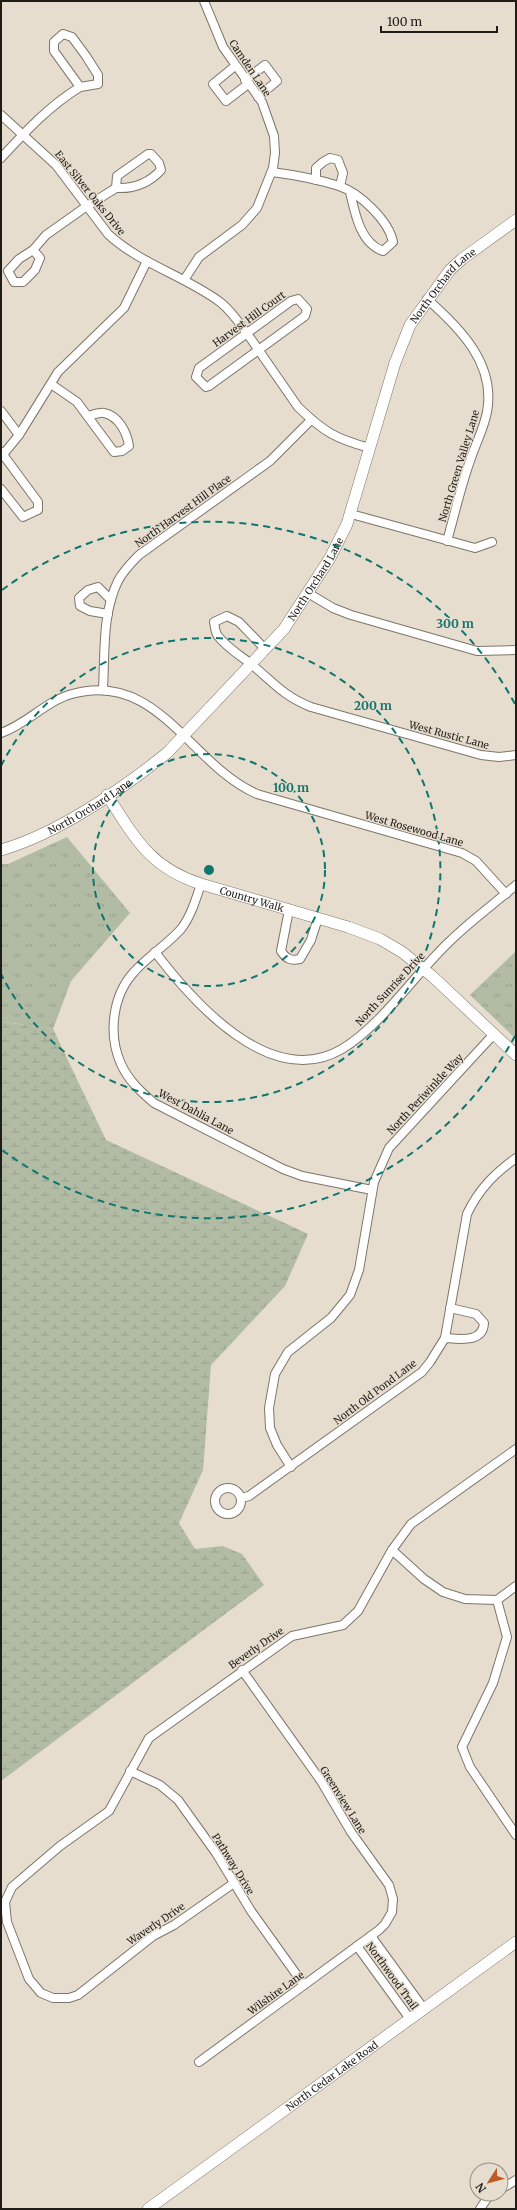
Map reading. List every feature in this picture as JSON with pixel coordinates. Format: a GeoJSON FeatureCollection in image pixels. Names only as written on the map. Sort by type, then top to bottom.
{"type":"FeatureCollection","features":[{"type":"Feature","properties":{"kind":"street","name":"Camden Lane"},"geometry":{"type":"LineString","coordinates":[[184,280],[199,257],[251,217],[266,189],[272,172],[275,153],[274,136],[268,115],[258,97],[246,82],[223,47],[204,1]]}},
{"type":"Feature","properties":{"kind":"street"},"geometry":{"type":"LineString","coordinates":[[1,158],[57,101],[80,87],[98,84],[98,76],[72,36],[63,34],[54,42],[54,51],[80,87]]}},
{"type":"Feature","properties":{"kind":"street"},"geometry":{"type":"LineString","coordinates":[[235,66],[213,84],[226,101],[265,65],[273,74],[277,82],[258,97]]}},
{"type":"Feature","properties":{"kind":"street","name":"East Silver Oaks Drive"},"geometry":{"type":"LineString","coordinates":[[1,116],[56,165],[108,234],[117,243],[147,261],[204,291],[222,303],[259,350],[298,407],[311,420],[330,435],[345,442],[370,448]]}},
{"type":"Feature","properties":{"kind":"street"},"geometry":{"type":"LineString","coordinates":[[33,250],[46,235],[87,206],[116,188],[128,189],[143,184],[161,170],[160,163],[153,155],[148,154],[117,176],[116,188]]}},
{"type":"Feature","properties":{"kind":"street"},"geometry":{"type":"LineString","coordinates":[[316,180],[316,168],[322,162],[330,158],[338,160],[343,172],[340,186]]}},
{"type":"Feature","properties":{"kind":"street"},"geometry":{"type":"LineString","coordinates":[[272,172],[340,186],[350,192],[374,210],[391,232],[393,242],[383,252],[374,248],[364,236],[356,218],[350,192]]}},
{"type":"Feature","properties":{"kind":"street","name":"North Orchard Lane"},"geometry":{"type":"LineString","coordinates":[[1,850],[41,836],[145,771],[167,753],[284,629],[333,551],[351,514],[401,345],[410,325],[427,299],[450,270],[462,259],[516,220]]}},
{"type":"Feature","properties":{"kind":"street"},"geometry":{"type":"LineString","coordinates":[[1,489],[23,517],[32,515],[38,510],[38,502],[2,455],[19,435],[58,372],[124,308],[147,261]]}},
{"type":"Feature","properties":{"kind":"street","name":"Harvest Hill Court"},"geometry":{"type":"LineString","coordinates":[[298,299],[307,309],[306,316],[209,386],[206,387],[200,382],[196,372],[199,368],[246,333],[291,301],[298,299]]}},
{"type":"Feature","properties":{"kind":"street","name":"North Green Valley Lane"},"geometry":{"type":"LineString","coordinates":[[427,299],[445,316],[475,349],[487,378],[487,412],[470,459],[447,540]]}},
{"type":"Feature","properties":{"kind":"street"},"geometry":{"type":"LineString","coordinates":[[51,384],[68,394],[88,416],[106,443],[114,452],[122,451],[130,446],[128,436],[117,419],[103,413],[88,416]]}},
{"type":"Feature","properties":{"kind":"street"},"geometry":{"type":"LineString","coordinates":[[1,411],[19,435]]}},
{"type":"Feature","properties":{"kind":"street","name":"North Harvest Hill Place"},"geometry":{"type":"LineString","coordinates":[[103,689],[108,614],[111,600],[121,576],[139,555],[270,461],[311,420]]}},
{"type":"Feature","properties":{"kind":"street"},"geometry":{"type":"LineString","coordinates":[[351,514],[475,548],[492,542]]}},
{"type":"Feature","properties":{"kind":"street"},"geometry":{"type":"LineString","coordinates":[[108,614],[90,611],[80,606],[79,598],[88,590],[98,588],[111,600]]}},
{"type":"Feature","properties":{"kind":"street"},"geometry":{"type":"LineString","coordinates":[[308,593],[333,608],[351,616],[477,651],[516,650]]}},
{"type":"Feature","properties":{"kind":"street","name":"West Rustic Lane"},"geometry":{"type":"LineString","coordinates":[[265,649],[239,622],[227,616],[214,622],[217,635],[228,646],[251,664],[284,694],[311,707],[481,755],[499,757],[516,755]]}},
{"type":"Feature","properties":{"kind":"street"},"geometry":{"type":"LineString","coordinates":[[1,733],[18,725],[56,700],[71,694],[103,689]]}},
{"type":"Feature","properties":{"kind":"street","name":"West Rosewood Lane"},"geometry":{"type":"LineString","coordinates":[[103,689],[140,699],[157,711],[226,776],[242,788],[257,794],[462,853],[476,861],[506,894]]}},
{"type":"Feature","properties":{"kind":"street","name":"Country Walk"},"geometry":{"type":"LineString","coordinates":[[107,795],[139,844],[153,859],[181,878],[348,927],[380,939],[402,952],[423,969],[516,1055]]}},
{"type":"Feature","properties":{"kind":"street","name":"West Dahlia Lane"},"geometry":{"type":"LineString","coordinates":[[201,884],[193,907],[181,929],[133,972],[124,985],[118,1000],[114,1019],[115,1048],[121,1064],[141,1092],[154,1103],[283,1169],[302,1176],[372,1190]]}},
{"type":"Feature","properties":{"kind":"street","name":"North Sunrise Drive"},"geometry":{"type":"LineString","coordinates":[[155,952],[180,985],[229,1032],[268,1053],[287,1058],[310,1059],[341,1049],[370,1026],[449,941],[516,885]]}},
{"type":"Feature","properties":{"kind":"street"},"geometry":{"type":"LineString","coordinates":[[290,910],[281,950],[285,957],[293,960],[300,959],[306,951],[318,918]]}},
{"type":"Feature","properties":{"kind":"street","name":"North Periwinkle Way"},"geometry":{"type":"LineString","coordinates":[[291,1467],[277,1446],[270,1428],[269,1408],[275,1374],[288,1352],[331,1318],[350,1295],[359,1270],[372,1190],[379,1167],[389,1148],[494,1034]]}},
{"type":"Feature","properties":{"kind":"street","name":"North Old Pond Lane"},"geometry":{"type":"LineString","coordinates":[[241,1498],[249,1496],[291,1467],[422,1372],[445,1338],[467,1214],[476,1196],[490,1178],[516,1158]]}},
{"type":"Feature","properties":{"kind":"street"},"geometry":{"type":"LineString","coordinates":[[445,1338],[472,1338],[480,1334],[484,1329],[484,1323],[476,1314],[450,1308]]}},
{"type":"Feature","properties":{"kind":"street","name":"Beverly Drive"},"geometry":{"type":"LineString","coordinates":[[16,1883],[60,1846],[109,1811],[149,1738],[242,1670],[292,1636],[343,1625],[358,1611],[392,1550],[411,1524],[516,1449]]}},
{"type":"Feature","properties":{"kind":"street"},"geometry":{"type":"LineString","coordinates":[[392,1550],[424,1579],[443,1592],[465,1599],[497,1600],[516,1586]]}},
{"type":"Feature","properties":{"kind":"street"},"geometry":{"type":"LineString","coordinates":[[497,1600],[507,1637],[493,1683],[462,1747],[470,1767],[516,1834]]}},
{"type":"Feature","properties":{"kind":"street","name":"Greenview Lane"},"geometry":{"type":"LineString","coordinates":[[242,1670],[321,1781],[351,1832],[389,1885],[393,1899],[392,1912],[385,1924],[368,1938]]}},
{"type":"Feature","properties":{"kind":"street","name":"Pathway Drive"},"geometry":{"type":"LineString","coordinates":[[130,1771],[160,1785],[178,1800],[216,1853],[250,1911],[304,1984]]}},
{"type":"Feature","properties":{"kind":"street","name":"Waverly Drive"},"geometry":{"type":"LineString","coordinates":[[16,1883],[5,1902],[7,1922],[29,1978],[36,1989],[53,1998],[69,1998],[78,1995],[153,1936],[174,1925],[234,1883]]}},
{"type":"Feature","properties":{"kind":"street","name":"Wilshire Lane"},"geometry":{"type":"LineString","coordinates":[[199,2062],[368,1938]]}},
{"type":"Feature","properties":{"kind":"street","name":"Northwood Trail"},"geometry":{"type":"LineString","coordinates":[[368,1938],[424,2009]]}},
{"type":"Feature","properties":{"kind":"street","name":"North Cedar Lake Road"},"geometry":{"type":"LineString","coordinates":[[148,2209],[516,1942]]}},
{"type":"Feature","properties":{"kind":"street","name":"Northwood Trail"},"geometry":{"type":"LineString","coordinates":[[357,1946],[410,2019]]}},
{"type":"Feature","properties":{"kind":"green space"},"geometry":{"type":"Polygon","coordinates":[[[67,837],[130,913],[71,981],[53,1029],[5,1022],[1,1024],[1,864],[8,864],[67,837]]]}},
{"type":"Feature","properties":{"kind":"green space"},"geometry":{"type":"Polygon","coordinates":[[[516,951],[516,1039],[470,995],[516,951]]]}},
{"type":"Feature","properties":{"kind":"green space"},"geometry":{"type":"Polygon","coordinates":[[[4,1022],[53,1029],[106,1140],[308,1234],[285,1286],[211,1365],[203,1470],[179,1523],[195,1549],[223,1546],[242,1554],[264,1585],[1,1781],[1,1024],[4,1022]]]}}]}
